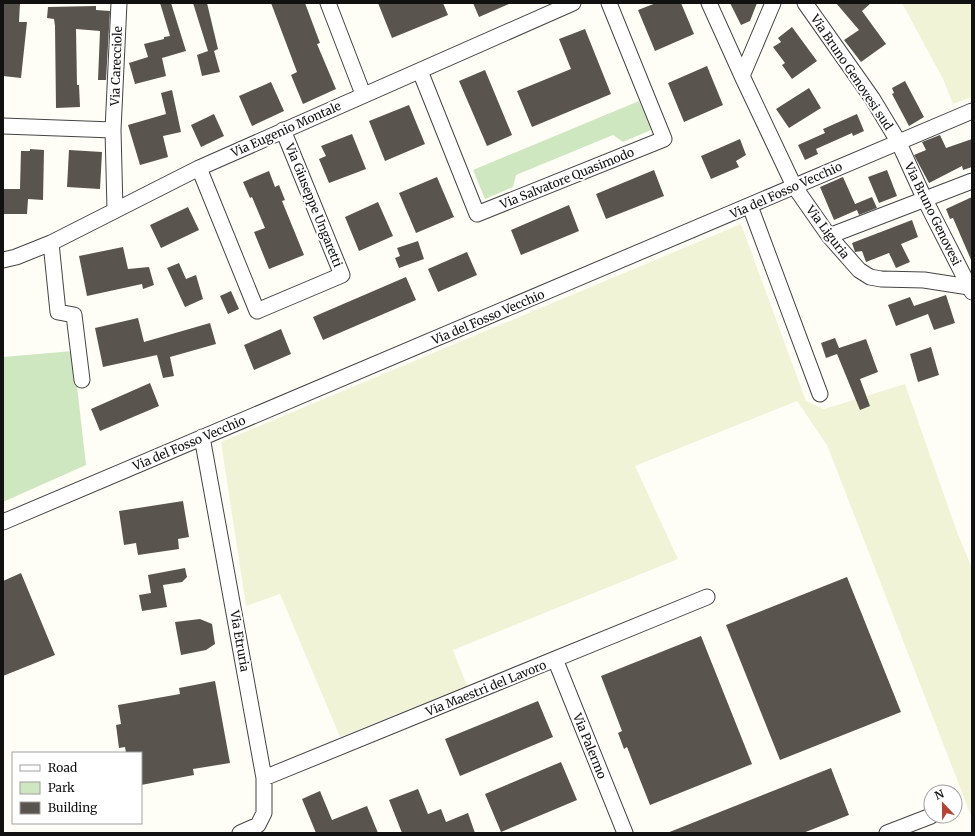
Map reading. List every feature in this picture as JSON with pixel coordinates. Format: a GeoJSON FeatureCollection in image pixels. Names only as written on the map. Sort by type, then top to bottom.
{"type":"FeatureCollection","features":[{"type":"Feature","properties":{"kind":"street","name":"Via Carecciole"},"geometry":{"type":"LineString","coordinates":[[115,210],[113,130],[119,3]]}},
{"type":"Feature","properties":{"kind":"street"},"geometry":{"type":"LineString","coordinates":[[328,3],[363,94]]}},
{"type":"Feature","properties":{"kind":"street","name":"Via Eugenio Montale"},"geometry":{"type":"LineString","coordinates":[[3,260],[16,257],[51,243],[199,168],[363,94],[420,71],[573,3]]}},
{"type":"Feature","properties":{"kind":"street","name":"Via Salvatore Quasimodo"},"geometry":{"type":"LineString","coordinates":[[420,71],[477,214],[664,139],[608,3]]}},
{"type":"Feature","properties":{"kind":"street"},"geometry":{"type":"LineString","coordinates":[[709,3],[742,76]]}},
{"type":"Feature","properties":{"kind":"street"},"geometry":{"type":"LineString","coordinates":[[742,76],[773,3]]}},
{"type":"Feature","properties":{"kind":"street","name":"Via Bruno Genovesi sud"},"geometry":{"type":"LineString","coordinates":[[805,3],[872,98],[898,141]]}},
{"type":"Feature","properties":{"kind":"street","name":"Via Liguria"},"geometry":{"type":"LineString","coordinates":[[742,76],[794,186],[829,236],[846,257],[870,277],[896,280],[924,280],[970,289]]}},
{"type":"Feature","properties":{"kind":"street","name":"Via del Fosso Vecchio"},"geometry":{"type":"LineString","coordinates":[[3,522],[750,206],[898,141],[972,111]]}},
{"type":"Feature","properties":{"kind":"street"},"geometry":{"type":"LineString","coordinates":[[3,126],[113,130]]}},
{"type":"Feature","properties":{"kind":"street","name":"Via Giuseppe Ungaretti"},"geometry":{"type":"LineString","coordinates":[[199,168],[257,311],[342,275],[283,130]]}},
{"type":"Feature","properties":{"kind":"street","name":"Via Bruno Genovesi"},"geometry":{"type":"LineString","coordinates":[[898,141],[925,200],[970,289]]}},
{"type":"Feature","properties":{"kind":"street"},"geometry":{"type":"LineString","coordinates":[[829,236],[972,181]]}},
{"type":"Feature","properties":{"kind":"street"},"geometry":{"type":"LineString","coordinates":[[750,206],[820,394]]}},
{"type":"Feature","properties":{"kind":"street"},"geometry":{"type":"LineString","coordinates":[[51,243],[58,312],[74,315],[82,380]]}},
{"type":"Feature","properties":{"kind":"street","name":"Via Etruria"},"geometry":{"type":"LineString","coordinates":[[202,437],[264,778],[264,813],[258,825],[240,833]]}},
{"type":"Feature","properties":{"kind":"street","name":"Via Maestri del Lavoro"},"geometry":{"type":"LineString","coordinates":[[264,778],[707,597]]}},
{"type":"Feature","properties":{"kind":"street","name":"Via Palermo"},"geometry":{"type":"LineString","coordinates":[[555,659],[625,833]]}},
{"type":"Feature","properties":{"kind":"street"},"geometry":{"type":"LineString","coordinates":[[887,833],[923,819]]}},
{"type":"Feature","properties":{"kind":"green space"},"geometry":{"type":"Polygon","coordinates":[[[902,3],[972,3],[972,97],[953,104],[943,79],[902,3]]]}},
{"type":"Feature","properties":{"kind":"green space"},"geometry":{"type":"Polygon","coordinates":[[[639,101],[651,130],[623,142],[613,135],[516,175],[513,187],[485,199],[473,170],[639,101]]]}},
{"type":"Feature","properties":{"kind":"green space"},"geometry":{"type":"Polygon","coordinates":[[[741,224],[806,401],[824,409],[905,384],[957,532],[972,568],[972,818],[963,795],[963,784],[959,784],[827,445],[797,401],[635,466],[678,559],[453,650],[467,686],[340,737],[280,594],[246,606],[221,442],[741,224]]]}},
{"type":"Feature","properties":{"kind":"green space"},"geometry":{"type":"Polygon","coordinates":[[[73,351],[86,465],[3,502],[3,357],[73,351]]]}},
{"type":"Feature","properties":{"kind":"building"},"geometry":{"type":"Polygon","coordinates":[[[3,3],[20,3],[19,22],[27,22],[21,78],[3,76],[3,3]]]}},
{"type":"Feature","properties":{"kind":"building"},"geometry":{"type":"Polygon","coordinates":[[[160,3],[171,3],[186,51],[162,58],[166,76],[135,84],[129,63],[148,57],[144,44],[170,36],[160,3]]]}},
{"type":"Feature","properties":{"kind":"building"},"geometry":{"type":"Polygon","coordinates":[[[193,3],[207,3],[218,49],[214,51],[220,72],[202,76],[197,55],[208,51],[193,3]]]}},
{"type":"Feature","properties":{"kind":"building"},"geometry":{"type":"Polygon","coordinates":[[[271,3],[305,3],[320,43],[317,44],[336,89],[303,104],[291,75],[297,72],[271,3]]]}},
{"type":"Feature","properties":{"kind":"building"},"geometry":{"type":"Polygon","coordinates":[[[378,3],[443,3],[448,15],[392,38],[378,3]]]}},
{"type":"Feature","properties":{"kind":"building"},"geometry":{"type":"Polygon","coordinates":[[[473,3],[511,3],[479,17],[473,3]]]}},
{"type":"Feature","properties":{"kind":"building"},"geometry":{"type":"Polygon","coordinates":[[[656,3],[681,3],[694,34],[655,51],[638,10],[656,3]]]}},
{"type":"Feature","properties":{"kind":"building"},"geometry":{"type":"Polygon","coordinates":[[[730,3],[757,3],[750,21],[741,25],[730,3]]]}},
{"type":"Feature","properties":{"kind":"building"},"geometry":{"type":"Polygon","coordinates":[[[836,3],[871,3],[862,11],[886,44],[861,62],[844,40],[859,30],[836,3]]]}},
{"type":"Feature","properties":{"kind":"building"},"geometry":{"type":"Polygon","coordinates":[[[96,6],[96,10],[110,11],[106,80],[98,80],[100,31],[76,29],[77,85],[79,85],[80,107],[56,108],[55,26],[54,19],[47,18],[48,7],[96,6]]]}},
{"type":"Feature","properties":{"kind":"building"},"geometry":{"type":"Polygon","coordinates":[[[792,27],[817,61],[792,79],[782,65],[785,63],[773,47],[781,42],[778,38],[792,27]]]}},
{"type":"Feature","properties":{"kind":"building"},"geometry":{"type":"Polygon","coordinates":[[[585,29],[611,94],[532,127],[517,91],[571,69],[559,39],[585,29]]]}},
{"type":"Feature","properties":{"kind":"building"},"geometry":{"type":"Polygon","coordinates":[[[707,66],[723,105],[684,122],[668,83],[707,66]]]}},
{"type":"Feature","properties":{"kind":"building"},"geometry":{"type":"Polygon","coordinates":[[[485,70],[512,135],[487,146],[459,81],[485,70]]]}},
{"type":"Feature","properties":{"kind":"building"},"geometry":{"type":"Polygon","coordinates":[[[905,81],[924,117],[909,126],[892,94],[894,93],[892,88],[905,81]]]}},
{"type":"Feature","properties":{"kind":"building"},"geometry":{"type":"Polygon","coordinates":[[[271,82],[284,111],[252,126],[239,96],[271,82]]]}},
{"type":"Feature","properties":{"kind":"building"},"geometry":{"type":"Polygon","coordinates":[[[809,88],[821,108],[789,128],[776,109],[809,88]]]}},
{"type":"Feature","properties":{"kind":"building"},"geometry":{"type":"Polygon","coordinates":[[[172,90],[181,132],[163,136],[168,157],[140,165],[128,125],[166,114],[161,93],[172,90]]]}},
{"type":"Feature","properties":{"kind":"building"},"geometry":{"type":"Polygon","coordinates":[[[409,105],[425,144],[385,161],[369,121],[409,105]]]}},
{"type":"Feature","properties":{"kind":"building"},"geometry":{"type":"Polygon","coordinates":[[[214,114],[224,136],[201,147],[191,125],[214,114]]]}},
{"type":"Feature","properties":{"kind":"building"},"geometry":{"type":"Polygon","coordinates":[[[857,114],[864,131],[853,136],[852,133],[816,149],[818,154],[805,160],[798,145],[825,133],[823,129],[857,114]]]}},
{"type":"Feature","properties":{"kind":"building"},"geometry":{"type":"Polygon","coordinates":[[[352,134],[366,169],[329,183],[319,159],[326,156],[321,146],[352,134]]]}},
{"type":"Feature","properties":{"kind":"building"},"geometry":{"type":"Polygon","coordinates":[[[940,135],[946,148],[972,139],[972,167],[963,170],[962,166],[929,183],[914,155],[926,150],[922,142],[940,135]]]}},
{"type":"Feature","properties":{"kind":"building"},"geometry":{"type":"Polygon","coordinates":[[[740,139],[746,155],[736,161],[739,167],[711,179],[701,156],[740,139]]]}},
{"type":"Feature","properties":{"kind":"building"},"geometry":{"type":"Polygon","coordinates":[[[30,149],[44,150],[43,200],[28,199],[27,214],[3,214],[3,189],[20,189],[21,151],[30,151],[30,149]]]}},
{"type":"Feature","properties":{"kind":"building"},"geometry":{"type":"Polygon","coordinates":[[[69,150],[102,152],[100,189],[67,187],[69,150]]]}},
{"type":"Feature","properties":{"kind":"building"},"geometry":{"type":"Polygon","coordinates":[[[654,170],[664,196],[606,219],[596,194],[654,170]]]}},
{"type":"Feature","properties":{"kind":"building"},"geometry":{"type":"Polygon","coordinates":[[[887,170],[897,196],[879,203],[868,177],[887,170]]]}},
{"type":"Feature","properties":{"kind":"building"},"geometry":{"type":"Polygon","coordinates":[[[269,171],[275,187],[279,185],[285,200],[282,201],[304,255],[269,269],[254,232],[265,228],[252,197],[250,198],[243,182],[269,171]]]}},
{"type":"Feature","properties":{"kind":"building"},"geometry":{"type":"Polygon","coordinates":[[[437,177],[454,217],[416,233],[399,193],[437,177]]]}},
{"type":"Feature","properties":{"kind":"building"},"geometry":{"type":"Polygon","coordinates":[[[843,177],[855,204],[872,197],[877,208],[859,215],[857,210],[834,220],[820,187],[843,177]]]}},
{"type":"Feature","properties":{"kind":"building"},"geometry":{"type":"Polygon","coordinates":[[[972,197],[972,262],[953,218],[950,219],[946,209],[972,197]]]}},
{"type":"Feature","properties":{"kind":"building"},"geometry":{"type":"Polygon","coordinates":[[[378,202],[393,236],[359,251],[345,217],[378,202]]]}},
{"type":"Feature","properties":{"kind":"building"},"geometry":{"type":"Polygon","coordinates":[[[569,205],[579,231],[521,255],[511,230],[569,205]]]}},
{"type":"Feature","properties":{"kind":"building"},"geometry":{"type":"Polygon","coordinates":[[[188,207],[199,230],[161,248],[150,225],[188,207]]]}},
{"type":"Feature","properties":{"kind":"building"},"geometry":{"type":"Polygon","coordinates":[[[912,220],[918,237],[901,244],[910,262],[896,268],[889,253],[866,262],[862,251],[855,252],[852,243],[912,220]]]}},
{"type":"Feature","properties":{"kind":"building"},"geometry":{"type":"Polygon","coordinates":[[[418,241],[424,259],[399,268],[395,258],[400,256],[397,248],[418,241]]]}},
{"type":"Feature","properties":{"kind":"building"},"geometry":{"type":"Polygon","coordinates":[[[123,247],[128,269],[149,267],[154,285],[143,289],[142,284],[87,296],[79,256],[123,247]]]}},
{"type":"Feature","properties":{"kind":"building"},"geometry":{"type":"Polygon","coordinates":[[[467,252],[477,275],[438,292],[428,269],[467,252]]]}},
{"type":"Feature","properties":{"kind":"building"},"geometry":{"type":"Polygon","coordinates":[[[179,263],[186,279],[196,275],[203,299],[185,307],[167,268],[179,263]]]}},
{"type":"Feature","properties":{"kind":"building"},"geometry":{"type":"Polygon","coordinates":[[[406,277],[416,300],[323,340],[313,317],[406,277]]]}},
{"type":"Feature","properties":{"kind":"building"},"geometry":{"type":"Polygon","coordinates":[[[231,291],[239,309],[228,314],[220,296],[231,291]]]}},
{"type":"Feature","properties":{"kind":"building"},"geometry":{"type":"Polygon","coordinates":[[[946,295],[955,323],[934,330],[928,314],[896,326],[888,305],[910,297],[914,306],[946,295]]]}},
{"type":"Feature","properties":{"kind":"building"},"geometry":{"type":"Polygon","coordinates":[[[138,318],[144,342],[210,323],[216,344],[170,357],[174,376],[163,378],[157,355],[103,367],[95,328],[138,318]]]}},
{"type":"Feature","properties":{"kind":"building"},"geometry":{"type":"Polygon","coordinates":[[[281,329],[291,354],[254,370],[244,345],[281,329]]]}},
{"type":"Feature","properties":{"kind":"building"},"geometry":{"type":"Polygon","coordinates":[[[835,338],[839,348],[866,339],[878,372],[860,379],[870,406],[860,410],[837,354],[826,358],[821,343],[835,338]]]}},
{"type":"Feature","properties":{"kind":"building"},"geometry":{"type":"Polygon","coordinates":[[[931,347],[939,375],[918,382],[910,354],[931,347]]]}},
{"type":"Feature","properties":{"kind":"building"},"geometry":{"type":"Polygon","coordinates":[[[150,383],[159,406],[100,431],[91,409],[150,383]]]}},
{"type":"Feature","properties":{"kind":"building"},"geometry":{"type":"Polygon","coordinates":[[[183,501],[189,537],[178,539],[179,549],[138,555],[136,543],[124,545],[119,511],[183,501]]]}},
{"type":"Feature","properties":{"kind":"building"},"geometry":{"type":"Polygon","coordinates":[[[185,568],[187,577],[182,582],[163,585],[167,607],[142,611],[139,595],[151,593],[148,575],[185,568]]]}},
{"type":"Feature","properties":{"kind":"building"},"geometry":{"type":"Polygon","coordinates":[[[21,573],[55,655],[3,676],[3,581],[21,573]]]}},
{"type":"Feature","properties":{"kind":"building"},"geometry":{"type":"Polygon","coordinates":[[[847,577],[901,712],[780,760],[726,625],[847,577]]]}},
{"type":"Feature","properties":{"kind":"building"},"geometry":{"type":"Polygon","coordinates":[[[200,619],[212,624],[215,644],[206,650],[181,655],[175,622],[200,619]]]}},
{"type":"Feature","properties":{"kind":"building"},"geometry":{"type":"Polygon","coordinates":[[[701,636],[752,764],[650,805],[627,747],[624,749],[618,733],[622,731],[601,676],[701,636]]]}},
{"type":"Feature","properties":{"kind":"building"},"geometry":{"type":"Polygon","coordinates":[[[215,681],[230,763],[193,769],[194,775],[142,785],[142,752],[126,752],[125,747],[119,748],[116,725],[121,724],[118,705],[180,694],[179,688],[215,681]]]}},
{"type":"Feature","properties":{"kind":"building"},"geometry":{"type":"Polygon","coordinates":[[[538,701],[553,737],[460,776],[445,739],[538,701]]]}},
{"type":"Feature","properties":{"kind":"building"},"geometry":{"type":"Polygon","coordinates":[[[561,762],[577,800],[501,832],[485,794],[561,762]]]}},
{"type":"Feature","properties":{"kind":"building"},"geometry":{"type":"Polygon","coordinates":[[[831,768],[849,815],[803,833],[667,833],[831,768]]]}},
{"type":"Feature","properties":{"kind":"building"},"geometry":{"type":"Polygon","coordinates":[[[418,789],[428,814],[441,809],[446,822],[468,813],[475,833],[402,833],[389,800],[418,789]]]}},
{"type":"Feature","properties":{"kind":"building"},"geometry":{"type":"Polygon","coordinates":[[[320,791],[332,820],[367,806],[378,833],[316,833],[302,799],[320,791]]]}}]}
